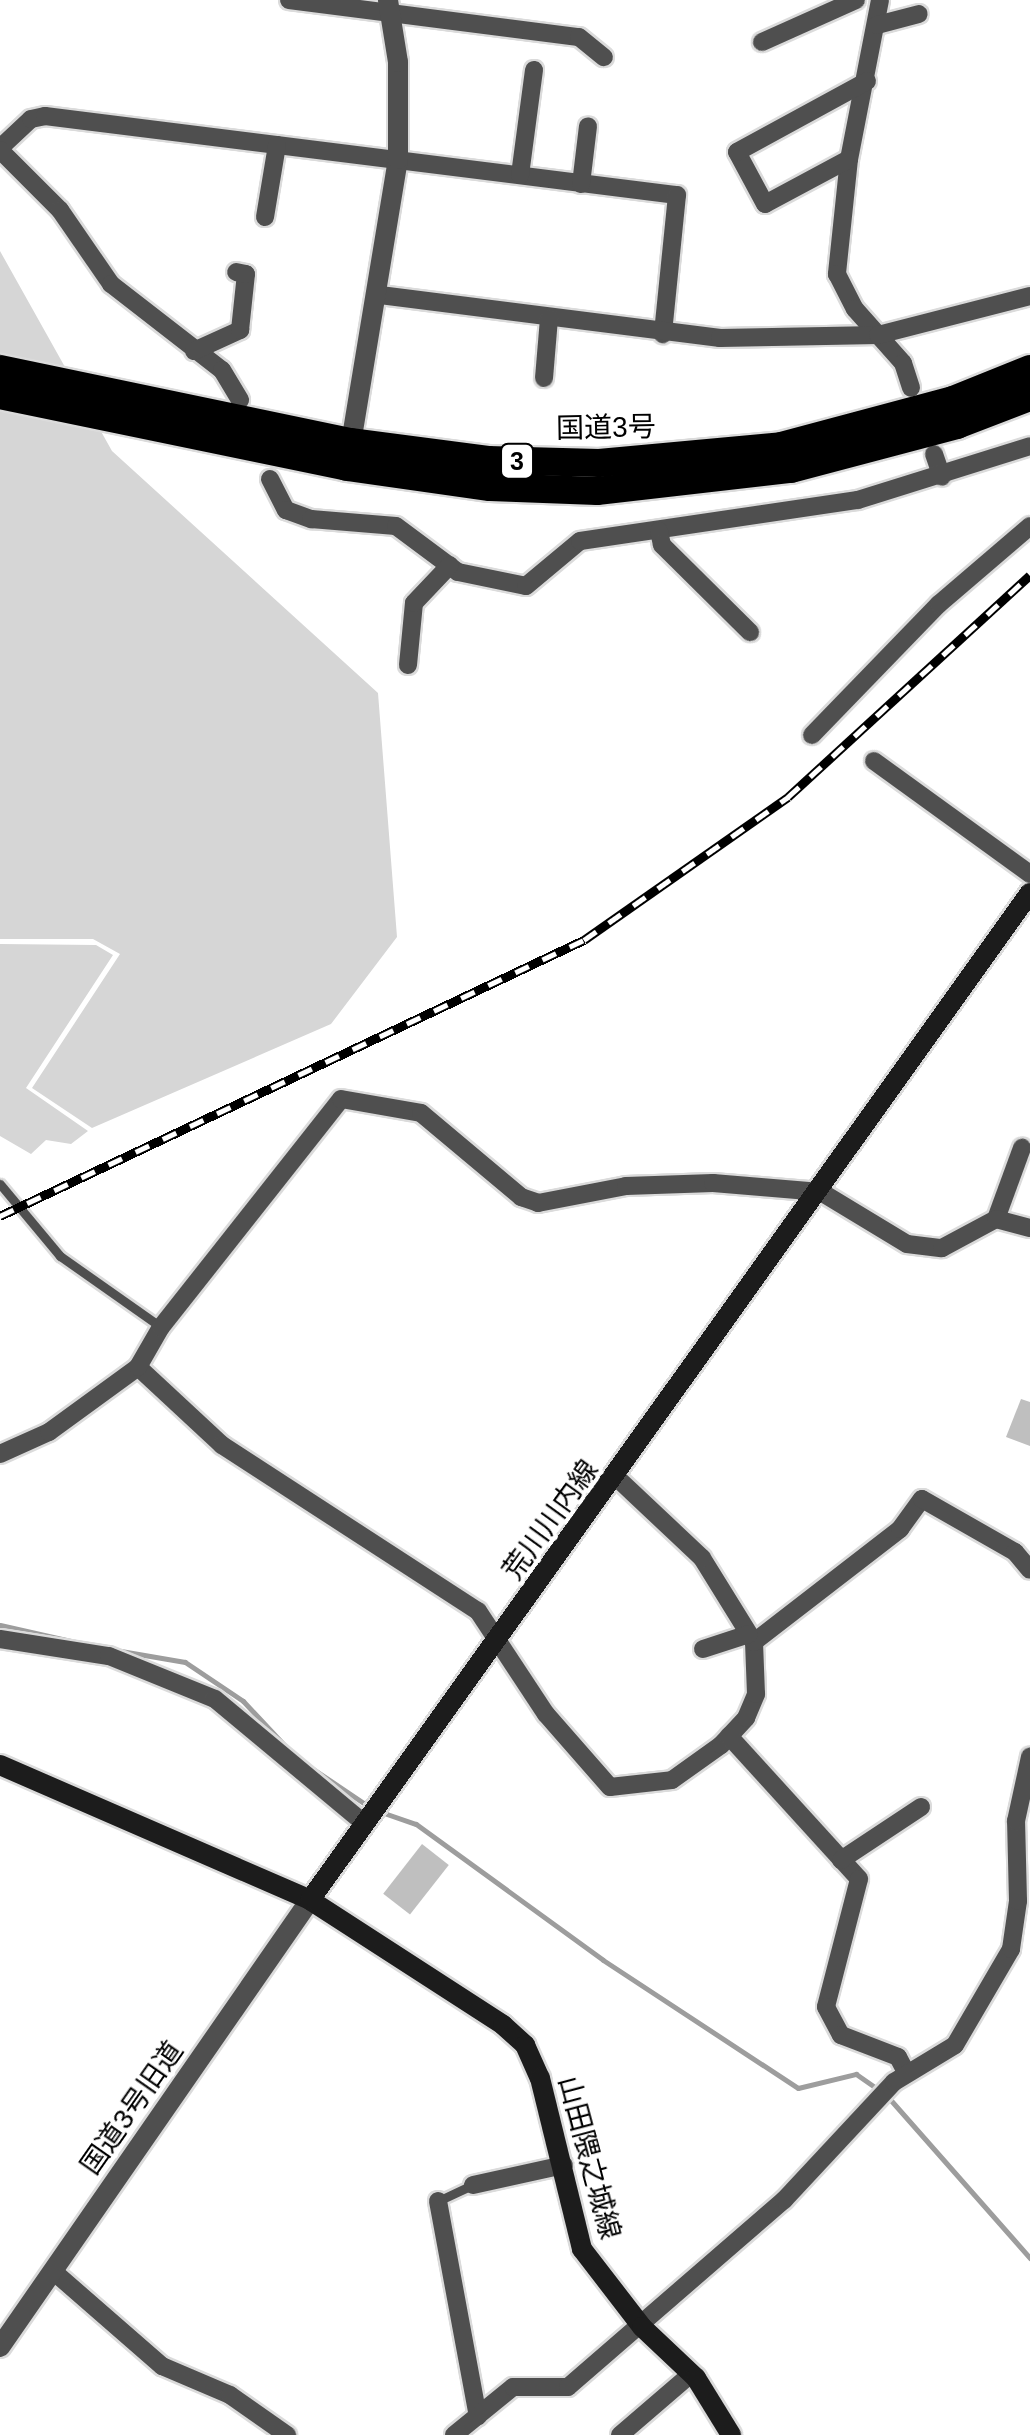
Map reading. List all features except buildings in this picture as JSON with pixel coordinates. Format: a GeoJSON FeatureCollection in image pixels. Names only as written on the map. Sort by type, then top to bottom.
{"type":"FeatureCollection","features":[{"type":"Feature","properties":{"kind":"highway","name":"国道3号"},"geometry":{"type":"LineString","coordinates":[[0,369],[349,455],[488,460],[696,458],[867,424],[1030,369]]}},
{"type":"Feature","properties":{"kind":"highway","name":"国道3号"},"geometry":{"type":"LineString","coordinates":[[0,395],[526,488],[596,490],[702,482],[878,449],[1030,396]]}},
{"type":"Feature","properties":{"kind":"main road","name":"荒川川内線"},"geometry":{"type":"LineString","coordinates":[[310,1900],[820,1192],[1030,893]]}},
{"type":"Feature","properties":{"kind":"main road"},"geometry":{"type":"LineString","coordinates":[[0,1765],[310,1900]]}},
{"type":"Feature","properties":{"kind":"main road","name":"山田隈之城線"},"geometry":{"type":"LineString","coordinates":[[310,1900],[446,1986],[525,2046],[564,2165],[582,2249],[642,2326],[692,2374],[728,2433]]}},
{"type":"Feature","properties":{"kind":"street"},"geometry":{"type":"LineString","coordinates":[[289,0],[389,6],[578,37],[604,57]]}},
{"type":"Feature","properties":{"kind":"street"},"geometry":{"type":"LineString","coordinates":[[762,42],[856,0]]}},
{"type":"Feature","properties":{"kind":"street"},"geometry":{"type":"LineString","coordinates":[[880,0],[849,159],[837,274],[878,336],[903,364],[911,388]]}},
{"type":"Feature","properties":{"kind":"street"},"geometry":{"type":"LineString","coordinates":[[349,455],[380,295],[398,159],[398,62],[389,6]]}},
{"type":"Feature","properties":{"kind":"street"},"geometry":{"type":"LineString","coordinates":[[877,25],[919,14]]}},
{"type":"Feature","properties":{"kind":"street"},"geometry":{"type":"LineString","coordinates":[[520,175],[534,70]]}},
{"type":"Feature","properties":{"kind":"street"},"geometry":{"type":"LineString","coordinates":[[849,159],[766,204],[737,152],[867,81]]}},
{"type":"Feature","properties":{"kind":"street"},"geometry":{"type":"LineString","coordinates":[[240,400],[222,370],[110,284],[60,210],[0,149],[31,119],[45,116],[677,195],[663,334]]}},
{"type":"Feature","properties":{"kind":"street"},"geometry":{"type":"LineString","coordinates":[[582,184],[588,126]]}},
{"type":"Feature","properties":{"kind":"street"},"geometry":{"type":"LineString","coordinates":[[265,217],[277,145]]}},
{"type":"Feature","properties":{"kind":"street"},"geometry":{"type":"LineString","coordinates":[[194,351],[240,330],[246,274],[236,272]]}},
{"type":"Feature","properties":{"kind":"street"},"geometry":{"type":"LineString","coordinates":[[380,295],[663,334],[878,336],[1030,296]]}},
{"type":"Feature","properties":{"kind":"street"},"geometry":{"type":"LineString","coordinates":[[544,378],[549,318]]}},
{"type":"Feature","properties":{"kind":"street"},"geometry":{"type":"LineString","coordinates":[[270,479],[286,510],[312,519],[396,526],[450,564],[526,586],[580,541],[613,532],[659,531],[841,503],[942,477],[1030,446]]}},
{"type":"Feature","properties":{"kind":"street"},"geometry":{"type":"LineString","coordinates":[[934,454],[942,477]]}},
{"type":"Feature","properties":{"kind":"street"},"geometry":{"type":"LineString","coordinates":[[812,736],[939,604],[1030,526]]}},
{"type":"Feature","properties":{"kind":"street"},"geometry":{"type":"LineString","coordinates":[[659,531],[662,544],[750,632]]}},
{"type":"Feature","properties":{"kind":"street"},"geometry":{"type":"LineString","coordinates":[[408,664],[414,603],[450,564]]}},
{"type":"Feature","properties":{"kind":"street"},"geometry":{"type":"LineString","coordinates":[[874,761],[1030,874]]}},
{"type":"Feature","properties":{"kind":"street"},"geometry":{"type":"LineString","coordinates":[[0,1454],[49,1432],[138,1366],[162,1327],[341,1099],[421,1113],[521,1197],[538,1203],[626,1186],[713,1183],[820,1192],[907,1244],[942,1248],[996,1220],[1030,1228]]}},
{"type":"Feature","properties":{"kind":"street"},"geometry":{"type":"LineString","coordinates":[[996,1220],[1022,1148]]}},
{"type":"Feature","properties":{"kind":"street"},"geometry":{"type":"LineString","coordinates":[[138,1366],[222,1445],[478,1611],[546,1714],[610,1787],[672,1780],[729,1736],[756,1694],[752,1638],[702,1558],[616,1477]]}},
{"type":"Feature","properties":{"kind":"street"},"geometry":{"type":"LineString","coordinates":[[704,1649],[752,1638],[900,1529],[922,1499],[1015,1552],[1030,1570]]}},
{"type":"Feature","properties":{"kind":"street"},"geometry":{"type":"LineString","coordinates":[[0,1639],[109,1656],[215,1698],[372,1815]]}},
{"type":"Feature","properties":{"kind":"street"},"geometry":{"type":"LineString","coordinates":[[729,1736],[858,1879],[857,1905],[826,2007],[841,2035],[898,2057],[893,2084]]}},
{"type":"Feature","properties":{"kind":"street"},"geometry":{"type":"LineString","coordinates":[[454,2435],[513,2387],[568,2387],[784,2200],[893,2084],[955,2046],[1010,1949],[1018,1901],[1016,1821],[1030,1756]]}},
{"type":"Feature","properties":{"kind":"street"},"geometry":{"type":"LineString","coordinates":[[842,1860],[921,1807]]}},
{"type":"Feature","properties":{"kind":"street","name":"国道3号旧道"},"geometry":{"type":"LineString","coordinates":[[0,2347],[310,1900]]}},
{"type":"Feature","properties":{"kind":"street"},"geometry":{"type":"LineString","coordinates":[[473,2185],[564,2165]]}},
{"type":"Feature","properties":{"kind":"street"},"geometry":{"type":"LineString","coordinates":[[438,2201],[478,2416]]}},
{"type":"Feature","properties":{"kind":"street"},"geometry":{"type":"LineString","coordinates":[[53,2271],[162,2366],[230,2395],[287,2435]]}},
{"type":"Feature","properties":{"kind":"street"},"geometry":{"type":"LineString","coordinates":[[624,2434],[692,2374]]}},
{"type":"Feature","properties":{"kind":"lane"},"geometry":{"type":"LineString","coordinates":[[0,1184],[60,1256],[162,1327]]}},
{"type":"Feature","properties":{"kind":"lane"},"geometry":{"type":"LineString","coordinates":[[438,2201],[473,2185]]}},
{"type":"Feature","properties":{"kind":"shaded area"},"geometry":{"type":"Polygon","coordinates":[[[0,251],[112,451],[378,693],[397,937],[331,1024],[92,1128],[32,1088],[120,954],[93,939],[0,939],[0,251]]]}},
{"type":"Feature","properties":{"kind":"shaded area"},"geometry":{"type":"Polygon","coordinates":[[[0,944],[96,945],[113,955],[26,1088],[88,1131],[71,1144],[46,1140],[31,1154],[0,1136],[0,944]]]}},
{"type":"Feature","properties":{"kind":"waterway"},"geometry":{"type":"LineString","coordinates":[[0,1625],[75,1642]]}},
{"type":"Feature","properties":{"kind":"waterway"},"geometry":{"type":"LineString","coordinates":[[115,1650],[185,1662],[243,1701],[286,1747]]}},
{"type":"Feature","properties":{"kind":"waterway"},"geometry":{"type":"LineString","coordinates":[[310,1767],[371,1808]]}},
{"type":"Feature","properties":{"kind":"waterway"},"geometry":{"type":"LineString","coordinates":[[381,1812],[416,1824],[603,1960],[798,2088],[856,2074],[879,2090]]}},
{"type":"Feature","properties":{"kind":"waterway"},"geometry":{"type":"LineString","coordinates":[[888,2097],[1030,2258]]}},
{"type":"Feature","properties":{"kind":"railway"},"geometry":{"type":"LineString","coordinates":[[0,1216],[584,940],[788,797],[1030,575]]}}]}
